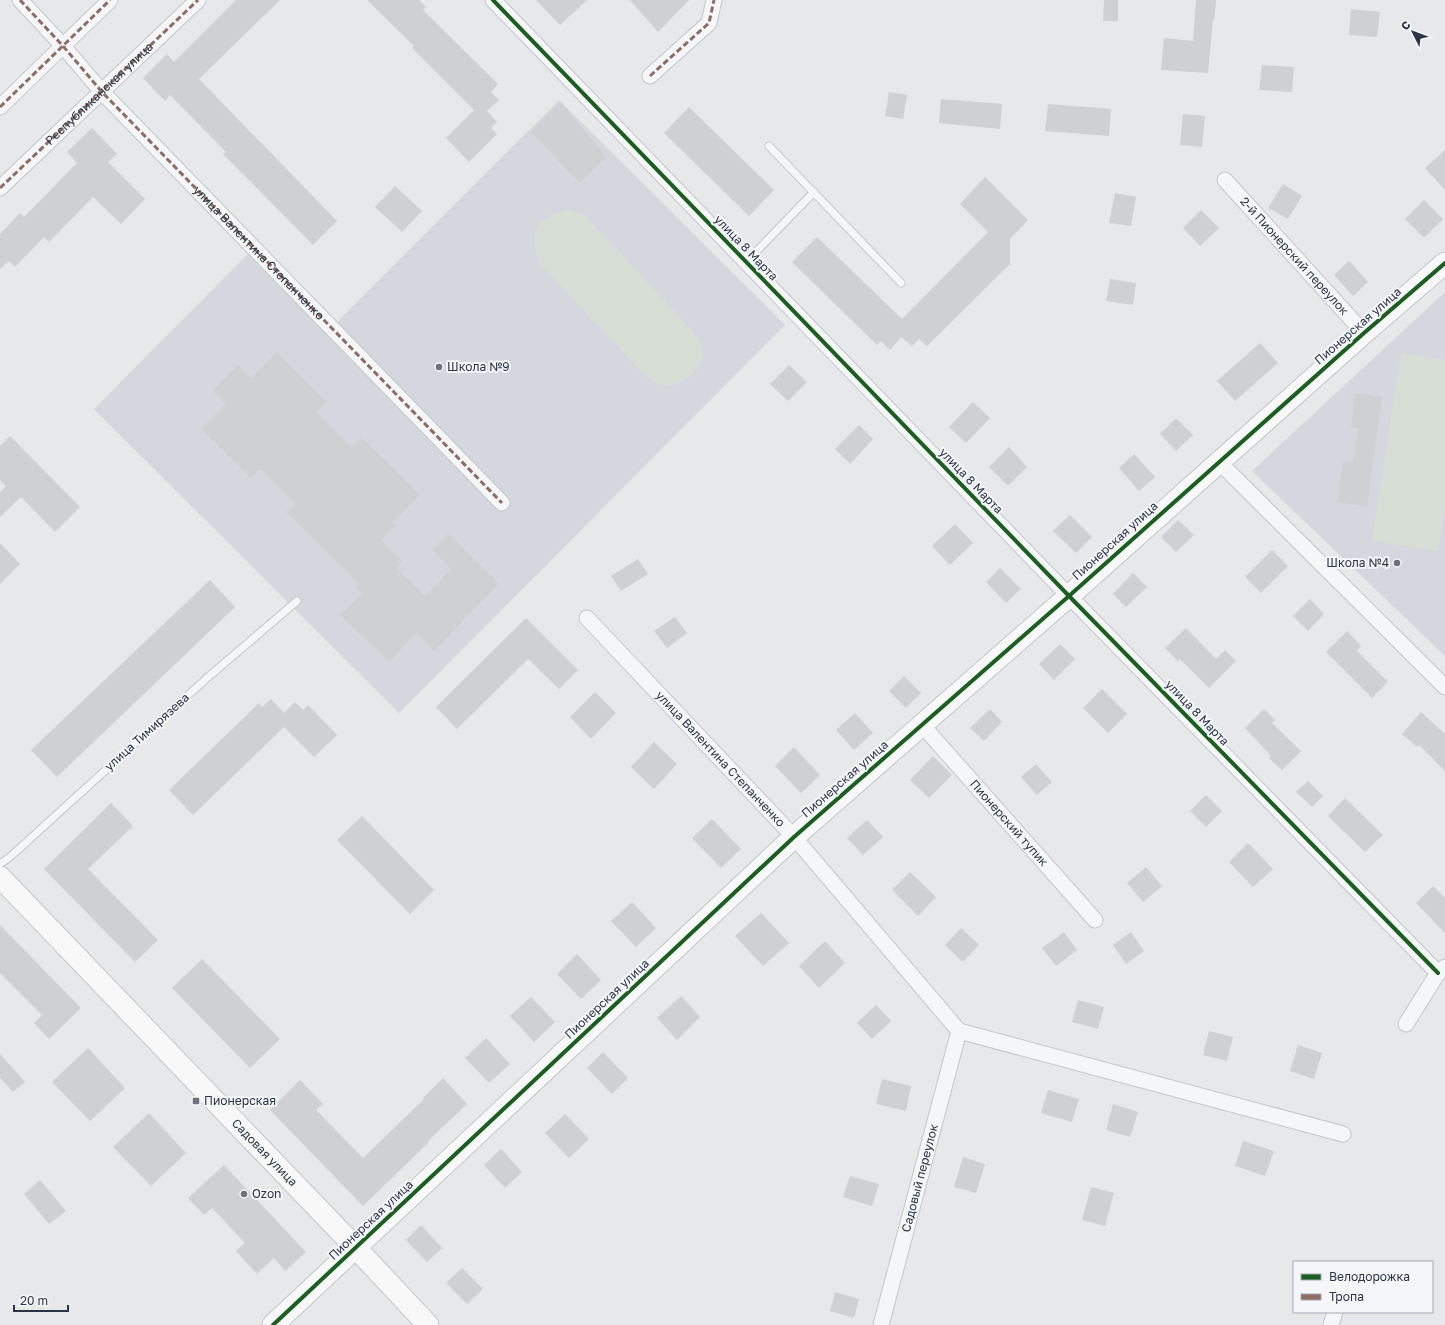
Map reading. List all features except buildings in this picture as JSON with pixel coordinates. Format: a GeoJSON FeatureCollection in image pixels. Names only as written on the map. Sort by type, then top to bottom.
{"type":"FeatureCollection","features":[{"type":"Feature","properties":{"kind":"street","name":"улица Валентина Степанченко"},"geometry":{"type":"LineString","coordinates":[[20,0],[63,46],[102,92],[502,504]]}},
{"type":"Feature","properties":{"kind":"street"},"geometry":{"type":"LineString","coordinates":[[0,107],[110,0]]}},
{"type":"Feature","properties":{"kind":"street","name":"Республиканская улица"},"geometry":{"type":"LineString","coordinates":[[0,188],[198,0]]}},
{"type":"Feature","properties":{"kind":"street","name":"улица 8 Марта"},"geometry":{"type":"LineString","coordinates":[[493,0],[1069,596],[1442,970]]}},
{"type":"Feature","properties":{"kind":"street"},"geometry":{"type":"LineString","coordinates":[[650,76],[709,23],[714,0]]}},
{"type":"Feature","properties":{"kind":"street","name":"2-й Пионерский переулок"},"geometry":{"type":"LineString","coordinates":[[1225,180],[1364,333]]}},
{"type":"Feature","properties":{"kind":"street","name":"Пионерская улица"},"geometry":{"type":"LineString","coordinates":[[273,1325],[794,837],[1445,263]]}},
{"type":"Feature","properties":{"kind":"street"},"geometry":{"type":"LineString","coordinates":[[1219,462],[1445,687]]}},
{"type":"Feature","properties":{"kind":"street","name":"улица Валентина Степанченко"},"geometry":{"type":"LineString","coordinates":[[587,618],[794,837],[959,1031]]}},
{"type":"Feature","properties":{"kind":"street","name":"Пионерский тупик"},"geometry":{"type":"LineString","coordinates":[[922,725],[1095,920]]}},
{"type":"Feature","properties":{"kind":"street","name":"Садовая улица"},"geometry":{"type":"LineString","coordinates":[[0,877],[428,1325]]}},
{"type":"Feature","properties":{"kind":"street"},"geometry":{"type":"LineString","coordinates":[[1406,1024],[1442,970]]}},
{"type":"Feature","properties":{"kind":"street"},"geometry":{"type":"LineString","coordinates":[[959,1031],[1342,1134]]}},
{"type":"Feature","properties":{"kind":"street","name":"Садовый переулок"},"geometry":{"type":"LineString","coordinates":[[881,1325],[959,1031]]}},
{"type":"Feature","properties":{"kind":"street"},"geometry":{"type":"LineString","coordinates":[[1332,1325],[1335,1313]]}},
{"type":"Feature","properties":{"kind":"lane"},"geometry":{"type":"LineString","coordinates":[[769,146],[901,283]]}},
{"type":"Feature","properties":{"kind":"lane"},"geometry":{"type":"LineString","coordinates":[[746,262],[814,192]]}},
{"type":"Feature","properties":{"kind":"lane","name":"улица Тимирязева"},"geometry":{"type":"LineString","coordinates":[[0,864],[10,857],[207,678],[297,601]]}},
{"type":"Feature","properties":{"kind":"shaded area","name":"Школа №9"},"geometry":{"type":"Polygon","coordinates":[[[559,100],[785,325],[399,713],[94,409],[258,244],[337,322],[559,100]]]}},
{"type":"Feature","properties":{"kind":"shaded area"},"geometry":{"type":"Polygon","coordinates":[[[568,209],[585,215],[694,332],[703,349],[703,356],[697,370],[684,381],[669,386],[658,384],[645,376],[540,264],[536,253],[535,243],[537,228],[541,222],[548,217],[568,209]]]}},
{"type":"Feature","properties":{"kind":"shaded area","name":"Школа №4"},"geometry":{"type":"Polygon","coordinates":[[[1445,292],[1445,656],[1252,471],[1445,292]]]}},
{"type":"Feature","properties":{"kind":"shaded area"},"geometry":{"type":"Polygon","coordinates":[[[1401,353],[1445,360],[1445,508],[1438,551],[1372,541],[1401,353]]]}},
{"type":"Feature","properties":{"kind":"marked path"},"geometry":{"type":"LineString","coordinates":[[20,0],[63,46],[102,92],[502,503]]}},
{"type":"Feature","properties":{"kind":"marked path"},"geometry":{"type":"LineString","coordinates":[[0,107],[110,0]]}},
{"type":"Feature","properties":{"kind":"marked path"},"geometry":{"type":"LineString","coordinates":[[0,188],[198,0]]}},
{"type":"Feature","properties":{"kind":"marked path"},"geometry":{"type":"LineString","coordinates":[[650,76],[709,23],[714,0]]}},
{"type":"Feature","properties":{"kind":"cycle path"},"geometry":{"type":"LineString","coordinates":[[493,0],[1069,596],[1438,973]]}},
{"type":"Feature","properties":{"kind":"cycle path"},"geometry":{"type":"LineString","coordinates":[[273,1325],[794,837],[1445,263]]}},
{"type":"Feature","properties":{"kind":"place","name":"Школа №9"},"geometry":{"type":"Point","coordinates":[439,367]}},
{"type":"Feature","properties":{"kind":"place","name":"Школа №4"},"geometry":{"type":"Point","coordinates":[1397,563]}},
{"type":"Feature","properties":{"kind":"place","name":"Пионерская"},"geometry":{"type":"Point","coordinates":[196,1101]}},
{"type":"Feature","properties":{"kind":"place","name":"Ozon"},"geometry":{"type":"Point","coordinates":[244,1194]}}]}
